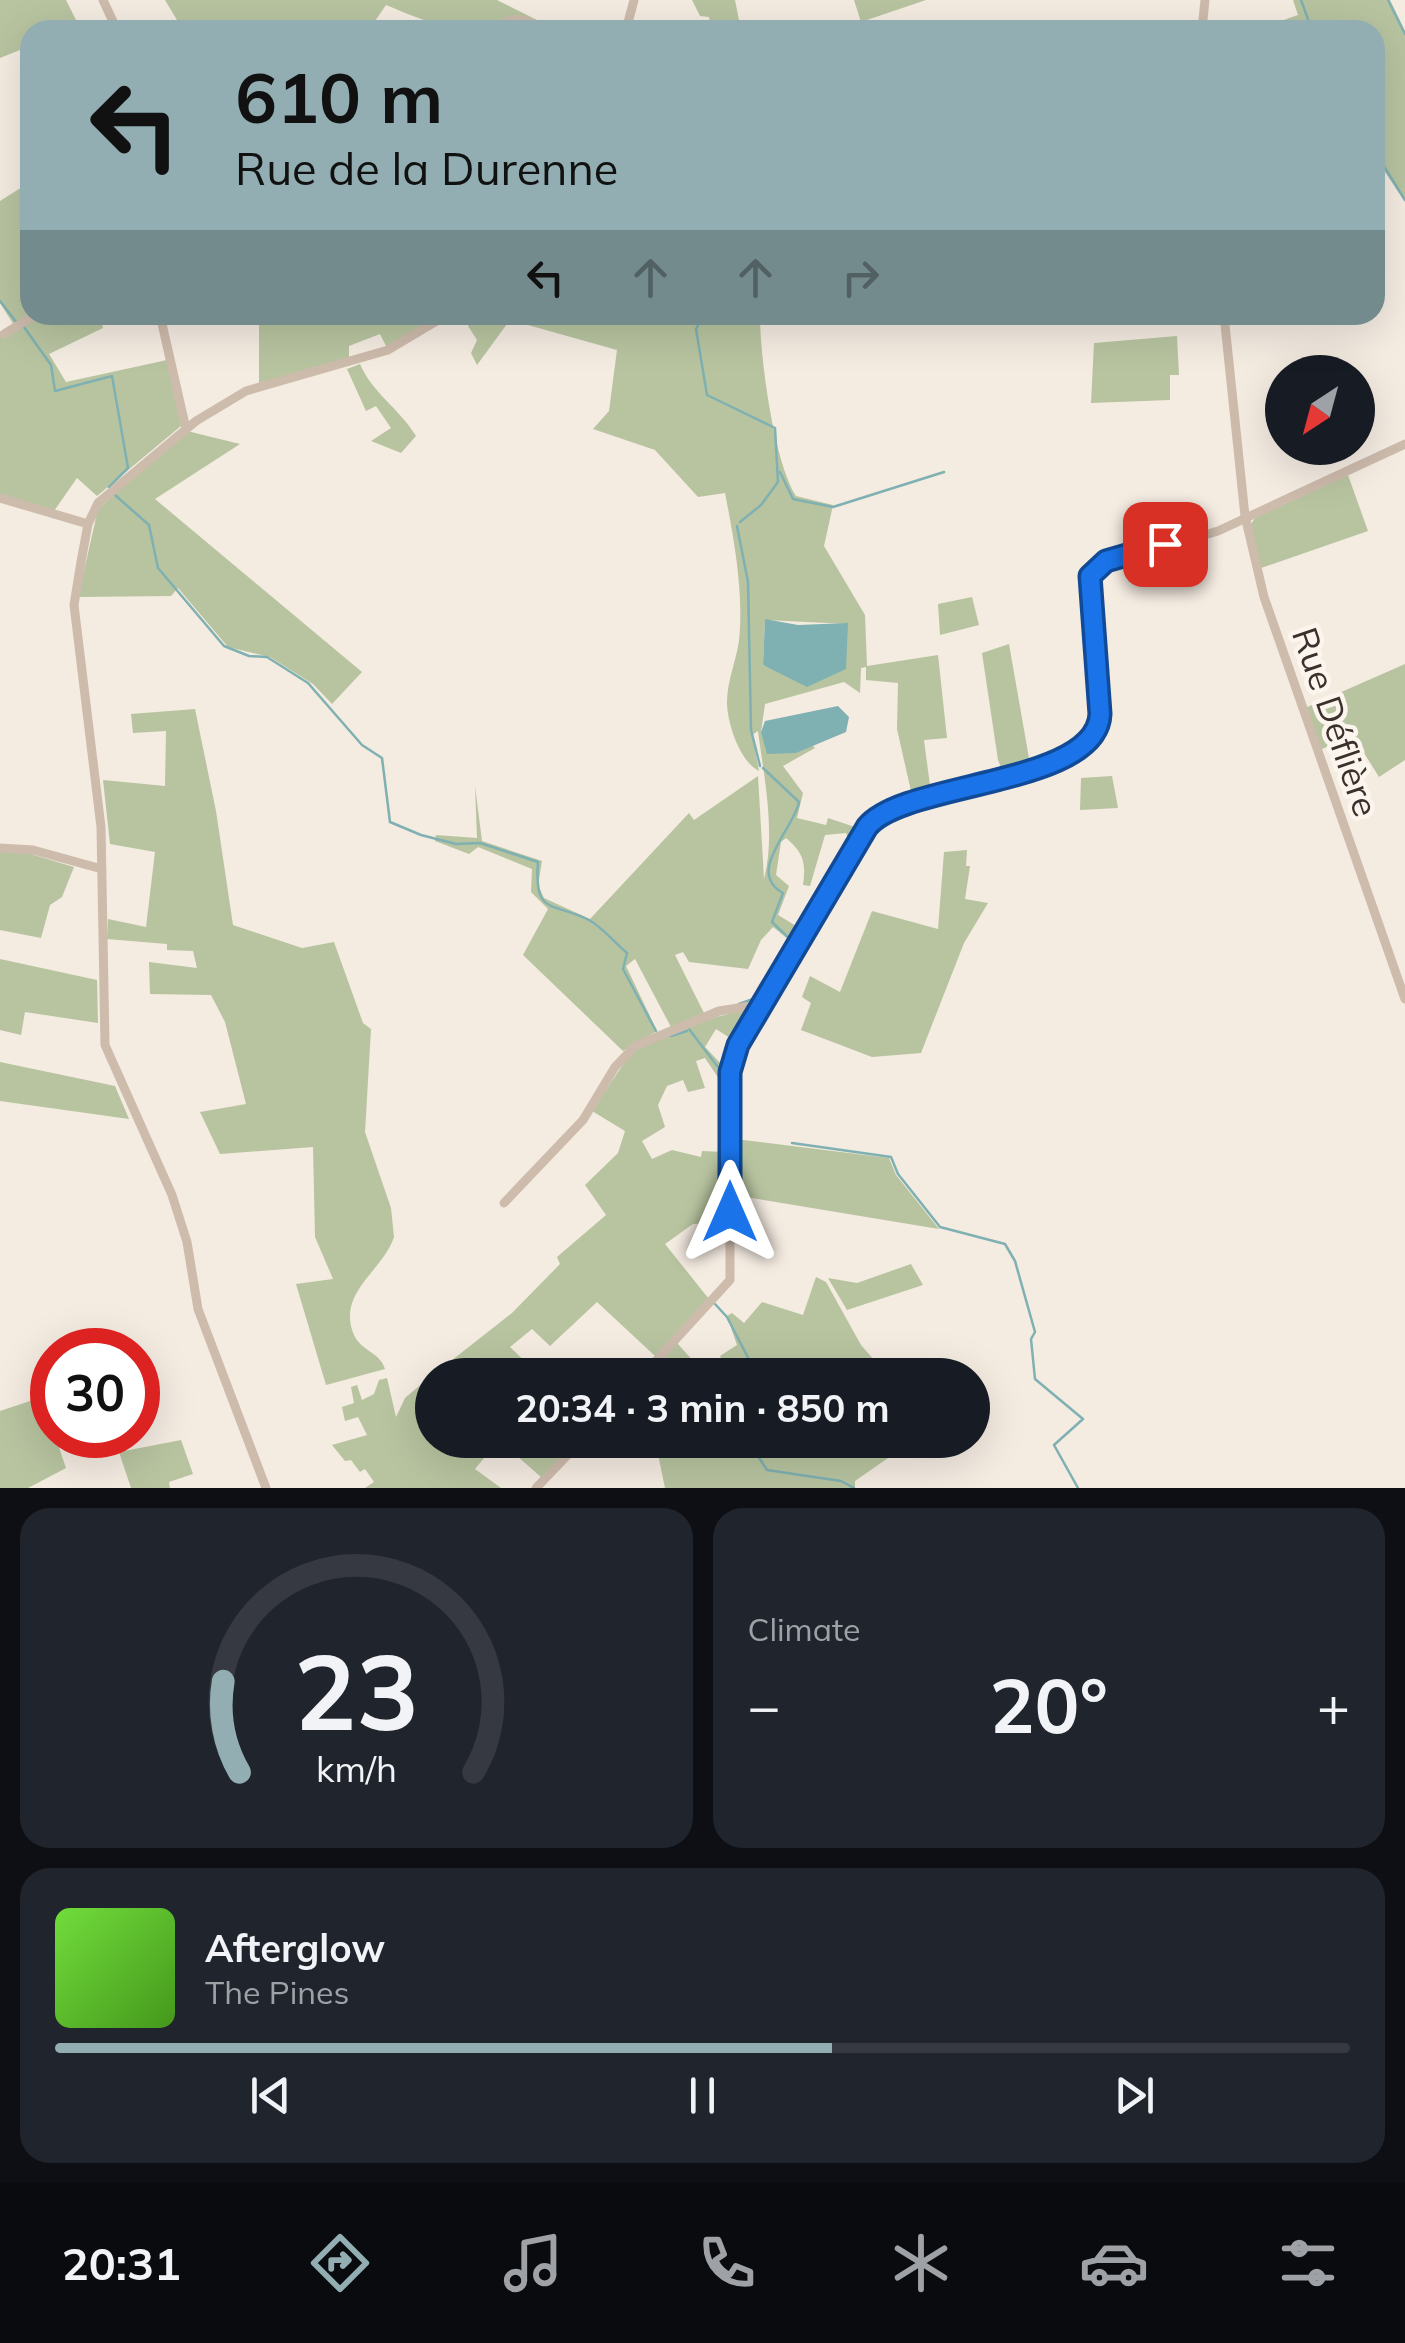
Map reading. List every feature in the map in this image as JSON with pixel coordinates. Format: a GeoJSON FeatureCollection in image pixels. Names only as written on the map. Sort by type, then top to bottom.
{"type":"FeatureCollection","features":[{"type":"Feature","properties":{"kind":"street"},"geometry":{"type":"LineString","coordinates":[[4,334],[20,324]]}},
{"type":"Feature","properties":{"kind":"street"},"geometry":{"type":"LineString","coordinates":[[162,325],[186,429]]}},
{"type":"Feature","properties":{"kind":"street"},"geometry":{"type":"LineString","coordinates":[[266,1488],[198,1310],[186,1242],[172,1195],[106,1045],[98,786],[74,605],[88,524],[104,496],[186,429],[240,394],[380,353],[429,325]]}},
{"type":"Feature","properties":{"kind":"street","name":"Rue Déflière"},"geometry":{"type":"LineString","coordinates":[[1225,325],[1245,516],[1281,654],[1405,999]]}},
{"type":"Feature","properties":{"kind":"street"},"geometry":{"type":"LineString","coordinates":[[659,1358],[714,1300],[732,1272],[730,1072],[738,1045],[879,812],[1023,773],[1077,748],[1096,734],[1100,714],[1090,587],[1096,567],[1218,532],[1405,444]]}},
{"type":"Feature","properties":{"kind":"street"},"geometry":{"type":"LineString","coordinates":[[0,498],[88,524]]}},
{"type":"Feature","properties":{"kind":"street"},"geometry":{"type":"LineString","coordinates":[[0,848],[33,850],[102,869]]}},
{"type":"Feature","properties":{"kind":"street"},"geometry":{"type":"LineString","coordinates":[[504,1203],[583,1120],[626,1054],[651,1037],[736,1008],[764,1004]]}},
{"type":"Feature","properties":{"kind":"street"},"geometry":{"type":"LineString","coordinates":[[536,1488],[565,1458]]}},
{"type":"Feature","properties":{"kind":"green space"},"geometry":{"type":"Polygon","coordinates":[[[0,0],[66,0],[76,20],[20,20],[20,50],[0,58],[0,0]]]}},
{"type":"Feature","properties":{"kind":"green space"},"geometry":{"type":"Polygon","coordinates":[[[165,0],[497,0],[537,20],[425,20],[386,5],[376,20],[177,20],[165,0]]]}},
{"type":"Feature","properties":{"kind":"green space"},"geometry":{"type":"Polygon","coordinates":[[[692,0],[735,0],[739,20],[709,20],[700,16],[692,0]]]}},
{"type":"Feature","properties":{"kind":"green space"},"geometry":{"type":"Polygon","coordinates":[[[854,0],[926,0],[867,20],[860,20],[854,0]]]}},
{"type":"Feature","properties":{"kind":"green space"},"geometry":{"type":"Polygon","coordinates":[[[1293,0],[1390,0],[1405,31],[1405,202],[1385,172],[1385,20],[1284,20],[1298,15],[1293,0]]]}},
{"type":"Feature","properties":{"kind":"green space"},"geometry":{"type":"Polygon","coordinates":[[[20,188],[20,321],[14,325],[0,303],[0,201],[20,188]]]}},
{"type":"Feature","properties":{"kind":"green space"},"geometry":{"type":"Polygon","coordinates":[[[24,325],[102,325],[49,354],[66,382],[167,360],[181,426],[97,496],[77,478],[54,511],[0,495],[0,336],[8,336],[24,325]]]}},
{"type":"Feature","properties":{"kind":"green space"},"geometry":{"type":"Polygon","coordinates":[[[259,325],[426,325],[387,348],[380,334],[349,346],[349,361],[259,384],[259,325]]]}},
{"type":"Feature","properties":{"kind":"green space"},"geometry":{"type":"Polygon","coordinates":[[[468,325],[506,325],[477,365],[471,353],[477,340],[468,325]]]}},
{"type":"Feature","properties":{"kind":"green space"},"geometry":{"type":"Polygon","coordinates":[[[528,325],[761,325],[766,382],[781,459],[796,496],[833,505],[824,546],[865,615],[867,666],[938,655],[947,738],[924,740],[931,793],[913,800],[897,729],[898,683],[866,680],[866,667],[861,668],[860,693],[844,682],[765,704],[761,732],[796,753],[811,744],[815,748],[783,766],[803,793],[797,818],[826,825],[828,818],[861,829],[851,846],[846,833],[825,835],[810,886],[803,885],[804,864],[797,849],[786,838],[781,842],[776,875],[789,886],[778,915],[801,929],[793,943],[773,927],[761,940],[748,969],[689,962],[683,952],[675,955],[704,1013],[671,1027],[635,959],[626,966],[657,1031],[623,1051],[523,955],[548,909],[531,892],[532,869],[478,847],[469,854],[435,841],[436,835],[477,838],[475,786],[482,841],[542,861],[538,885],[544,898],[590,919],[689,813],[694,820],[758,776],[764,879],[769,824],[758,731],[752,735],[759,771],[741,751],[732,731],[727,702],[739,641],[740,604],[725,493],[698,497],[655,450],[593,429],[609,411],[617,350],[528,325]],[[765,620],[763,666],[848,624],[765,620]]]}},
{"type":"Feature","properties":{"kind":"green space"},"geometry":{"type":"Polygon","coordinates":[[[1177,336],[1179,375],[1170,375],[1170,400],[1091,403],[1094,343],[1177,336]]]}},
{"type":"Feature","properties":{"kind":"green space"},"geometry":{"type":"Polygon","coordinates":[[[360,364],[416,436],[401,453],[371,441],[391,428],[376,406],[366,411],[347,369],[360,364]]]}},
{"type":"Feature","properties":{"kind":"green space"},"geometry":{"type":"Polygon","coordinates":[[[187,431],[240,444],[155,499],[362,672],[332,704],[313,684],[270,657],[228,647],[178,588],[171,596],[78,597],[98,509],[187,431]]]}},
{"type":"Feature","properties":{"kind":"green space"},"geometry":{"type":"Polygon","coordinates":[[[1348,475],[1368,531],[1261,568],[1250,525],[1256,517],[1348,475]]]}},
{"type":"Feature","properties":{"kind":"green space"},"geometry":{"type":"Polygon","coordinates":[[[972,597],[979,625],[940,635],[938,604],[972,597]]]}},
{"type":"Feature","properties":{"kind":"green space"},"geometry":{"type":"Polygon","coordinates":[[[1009,644],[1030,764],[1039,764],[1005,777],[998,760],[982,653],[1009,644]]]}},
{"type":"Feature","properties":{"kind":"green space"},"geometry":{"type":"Polygon","coordinates":[[[1405,664],[1405,760],[1379,777],[1353,735],[1320,750],[1305,708],[1405,664]]]}},
{"type":"Feature","properties":{"kind":"green space"},"geometry":{"type":"Polygon","coordinates":[[[195,709],[216,811],[233,925],[302,948],[334,942],[363,1023],[371,1029],[365,1132],[391,1208],[394,1237],[356,1295],[350,1320],[357,1340],[385,1369],[326,1385],[296,1284],[333,1279],[315,1237],[313,1147],[220,1154],[200,1112],[246,1104],[225,1022],[211,995],[150,994],[149,962],[197,968],[193,951],[167,950],[167,944],[107,939],[108,919],[146,927],[155,852],[110,844],[103,780],[165,786],[166,731],[133,733],[131,714],[195,709]]]}},
{"type":"Feature","properties":{"kind":"green space"},"geometry":{"type":"Polygon","coordinates":[[[1112,776],[1118,808],[1080,810],[1081,778],[1112,776]]]}},
{"type":"Feature","properties":{"kind":"green space"},"geometry":{"type":"Polygon","coordinates":[[[967,850],[966,866],[970,866],[965,899],[988,903],[964,943],[921,1053],[872,1057],[801,1030],[811,1003],[802,997],[810,976],[840,992],[872,911],[938,929],[944,852],[967,850]]]}},
{"type":"Feature","properties":{"kind":"green space"},"geometry":{"type":"Polygon","coordinates":[[[0,851],[24,852],[74,867],[62,897],[50,905],[41,938],[0,930],[0,851]]]}},
{"type":"Feature","properties":{"kind":"green space"},"geometry":{"type":"Polygon","coordinates":[[[0,959],[97,980],[98,1023],[25,1012],[21,1035],[0,1030],[0,959]]]}},
{"type":"Feature","properties":{"kind":"green space"},"geometry":{"type":"Polygon","coordinates":[[[754,1008],[736,1042],[716,1029],[705,1047],[727,1070],[726,1075],[719,1079],[705,1058],[696,1061],[705,1088],[688,1092],[683,1080],[667,1086],[658,1105],[665,1127],[642,1141],[652,1159],[672,1150],[701,1157],[702,1151],[723,1152],[723,1223],[693,1224],[665,1244],[709,1299],[655,1356],[597,1302],[550,1346],[532,1329],[510,1347],[521,1358],[455,1358],[512,1313],[560,1264],[557,1257],[606,1215],[585,1185],[618,1153],[625,1131],[592,1111],[634,1048],[716,1017],[754,1008]]]}},
{"type":"Feature","properties":{"kind":"green space"},"geometry":{"type":"Polygon","coordinates":[[[0,1062],[115,1086],[129,1119],[0,1101],[0,1062]]]}},
{"type":"Feature","properties":{"kind":"green space"},"geometry":{"type":"Polygon","coordinates":[[[735,1139],[889,1158],[896,1175],[939,1229],[734,1195],[735,1139]]]}},
{"type":"Feature","properties":{"kind":"green space"},"geometry":{"type":"Polygon","coordinates":[[[911,1264],[923,1285],[847,1310],[828,1278],[857,1283],[911,1264]]]}},
{"type":"Feature","properties":{"kind":"green space"},"geometry":{"type":"Polygon","coordinates":[[[816,1277],[826,1282],[872,1358],[720,1356],[737,1345],[727,1316],[732,1313],[744,1323],[762,1302],[803,1315],[816,1277]]]}},
{"type":"Feature","properties":{"kind":"green space"},"geometry":{"type":"Polygon","coordinates":[[[677,1343],[691,1358],[663,1358],[677,1343]]]}},
{"type":"Feature","properties":{"kind":"green space"},"geometry":{"type":"Polygon","coordinates":[[[387,1378],[396,1417],[405,1398],[415,1389],[415,1458],[484,1458],[475,1469],[501,1488],[365,1488],[374,1482],[365,1469],[360,1472],[332,1445],[367,1435],[358,1417],[345,1421],[342,1407],[354,1403],[351,1387],[357,1385],[362,1400],[374,1394],[379,1380],[387,1378]]]}},
{"type":"Feature","properties":{"kind":"green space"},"geometry":{"type":"Polygon","coordinates":[[[30,1401],[30,1458],[63,1458],[66,1468],[28,1488],[0,1488],[0,1411],[30,1401]]]}},
{"type":"Feature","properties":{"kind":"green space"},"geometry":{"type":"Polygon","coordinates":[[[181,1440],[193,1474],[169,1482],[170,1488],[131,1488],[121,1458],[160,1458],[160,1444],[181,1440]]]}},
{"type":"Feature","properties":{"kind":"green space"},"geometry":{"type":"Polygon","coordinates":[[[519,1458],[561,1458],[542,1478],[519,1458]]]}},
{"type":"Feature","properties":{"kind":"green space"},"geometry":{"type":"Polygon","coordinates":[[[659,1458],[888,1458],[855,1481],[855,1488],[665,1488],[659,1458]]]}},
{"type":"Feature","properties":{"kind":"water"},"geometry":{"type":"Polygon","coordinates":[[[765,619],[798,625],[848,623],[846,669],[807,687],[763,665],[765,619]]]}},
{"type":"Feature","properties":{"kind":"water"},"geometry":{"type":"Polygon","coordinates":[[[838,706],[849,717],[846,732],[796,753],[767,754],[761,732],[765,721],[838,706]]]}},
{"type":"Feature","properties":{"kind":"waterway"},"geometry":{"type":"LineString","coordinates":[[1301,0],[1308,20]]}},
{"type":"Feature","properties":{"kind":"waterway"},"geometry":{"type":"LineString","coordinates":[[1388,0],[1405,34]]}},
{"type":"Feature","properties":{"kind":"waterway"},"geometry":{"type":"LineString","coordinates":[[1385,168],[1405,200]]}},
{"type":"Feature","properties":{"kind":"waterway"},"geometry":{"type":"LineString","coordinates":[[0,301],[17,323]]}},
{"type":"Feature","properties":{"kind":"waterway"},"geometry":{"type":"LineString","coordinates":[[698,325],[707,395],[775,428],[778,482],[761,505],[740,522]]}},
{"type":"Feature","properties":{"kind":"waterway"},"geometry":{"type":"LineString","coordinates":[[24,327],[51,365],[55,391],[112,376],[128,468],[109,487]]}},
{"type":"Feature","properties":{"kind":"waterway"},"geometry":{"type":"LineString","coordinates":[[780,472],[793,499],[833,507],[944,472]]}},
{"type":"Feature","properties":{"kind":"waterway"},"geometry":{"type":"LineString","coordinates":[[115,495],[149,525],[158,568],[224,646],[249,656],[267,657],[308,683],[362,745],[382,758],[390,822],[421,835],[456,844],[480,843],[538,862],[542,899],[594,923],[627,953],[623,969],[656,1031]]}},
{"type":"Feature","properties":{"kind":"waterway"},"geometry":{"type":"LineString","coordinates":[[737,526],[748,582],[751,730],[760,766]]}},
{"type":"Feature","properties":{"kind":"waterway"},"geometry":{"type":"LineString","coordinates":[[763,768],[799,802],[770,862],[773,884],[783,893],[772,922],[794,943],[783,962]]}},
{"type":"Feature","properties":{"kind":"waterway"},"geometry":{"type":"LineString","coordinates":[[739,1004],[764,995]]}},
{"type":"Feature","properties":{"kind":"waterway"},"geometry":{"type":"LineString","coordinates":[[689,1029],[721,1071],[725,1083]]}},
{"type":"Feature","properties":{"kind":"waterway"},"geometry":{"type":"LineString","coordinates":[[671,1036],[687,1031]]}},
{"type":"Feature","properties":{"kind":"waterway"},"geometry":{"type":"LineString","coordinates":[[792,1143],[891,1157],[898,1174],[940,1227],[1005,1244],[1015,1261],[1035,1332],[1031,1339],[1035,1379],[1083,1419],[1054,1445],[1078,1488]]}},
{"type":"Feature","properties":{"kind":"waterway"},"geometry":{"type":"LineString","coordinates":[[726,1146],[726,1228]]}},
{"type":"Feature","properties":{"kind":"waterway"},"geometry":{"type":"LineString","coordinates":[[715,1304],[727,1317],[748,1358]]}},
{"type":"Feature","properties":{"kind":"waterway"},"geometry":{"type":"LineString","coordinates":[[759,1458],[767,1470],[841,1481],[854,1488]]}},
{"type":"Feature","properties":{"kind":"route"},"geometry":{"type":"LineString","coordinates":[[730,1212],[730,1072],[738,1045],[867,827],[879,812],[888,808],[1023,773],[1089,742],[1100,725],[1090,576],[1106,561],[1165,544]]}}]}
